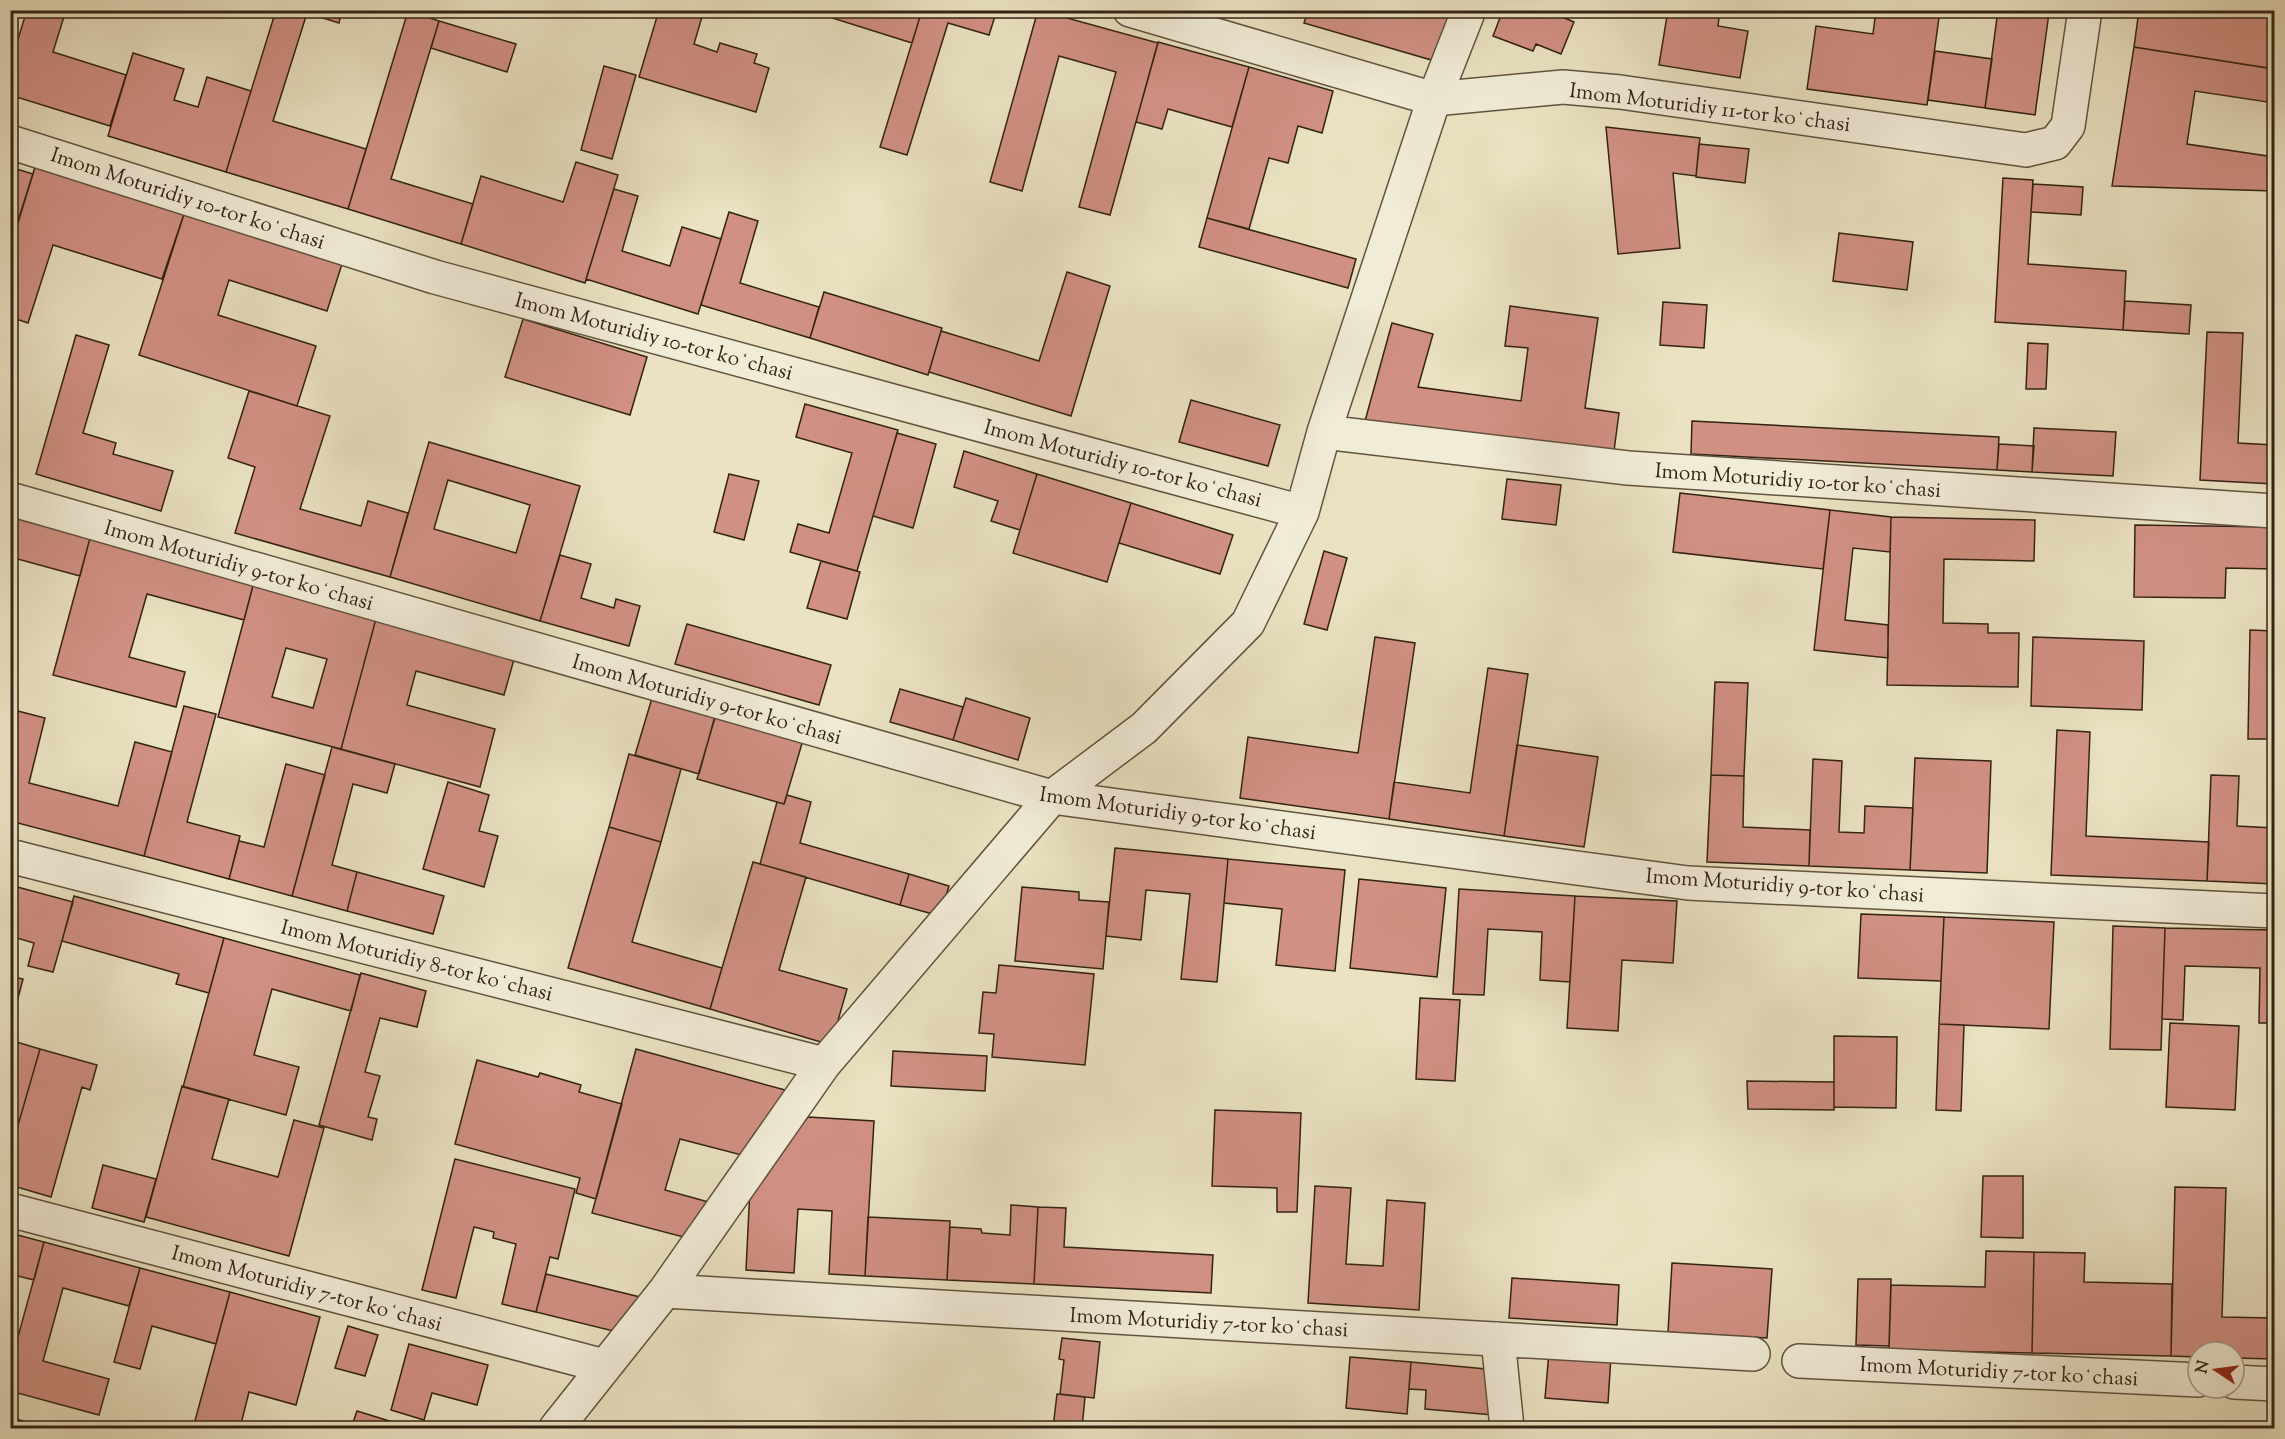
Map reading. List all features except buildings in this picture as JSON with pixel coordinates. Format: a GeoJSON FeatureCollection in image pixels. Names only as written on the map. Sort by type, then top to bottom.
{"type":"FeatureCollection","features":[{"type":"Feature","properties":{"kind":"street","name":"Imom Moturidiy 11-tor koʻchasi"},"geometry":{"type":"LineString","coordinates":[[1131,10],[1434,99],[1563,87],[1620,92],[2025,150],[2055,143],[2068,126],[2085,10]]}},
{"type":"Feature","properties":{"kind":"street"},"geometry":{"type":"LineString","coordinates":[[556,1428],[665,1291],[824,1064],[1052,797],[1144,728],[1248,623],[1302,512],[1324,432],[1434,99],[1469,10]]}},
{"type":"Feature","properties":{"kind":"street","name":"Imom Moturidiy 10-tor koʻchasi"},"geometry":{"type":"LineString","coordinates":[[10,142],[435,277],[1302,512]]}},
{"type":"Feature","properties":{"kind":"street","name":"Imom Moturidiy 10-tor koʻchasi"},"geometry":{"type":"LineString","coordinates":[[1324,432],[1628,468],[2274,511]]}},
{"type":"Feature","properties":{"kind":"street","name":"Imom Moturidiy 9-tor koʻchasi"},"geometry":{"type":"LineString","coordinates":[[10,499],[1052,797],[1688,883],[2274,911]]}},
{"type":"Feature","properties":{"kind":"street","name":"Imom Moturidiy 8-tor koʻchasi"},"geometry":{"type":"LineString","coordinates":[[10,856],[824,1064]]}},
{"type":"Feature","properties":{"kind":"street","name":"Imom Moturidiy 7-tor koʻchasi"},"geometry":{"type":"LineString","coordinates":[[10,1210],[604,1366]]}},
{"type":"Feature","properties":{"kind":"street","name":"Imom Moturidiy 7-tor koʻchasi"},"geometry":{"type":"LineString","coordinates":[[665,1291],[1753,1353]]}},
{"type":"Feature","properties":{"kind":"street"},"geometry":{"type":"LineString","coordinates":[[1498,1339],[1507,1428]]}},
{"type":"Feature","properties":{"kind":"street","name":"Imom Moturidiy 7-tor koʻchasi"},"geometry":{"type":"LineString","coordinates":[[1799,1361],[2186,1379]]}},
{"type":"Feature","properties":{"kind":"street"},"geometry":{"type":"LineString","coordinates":[[2246,1382],[2274,1383]]}}]}
